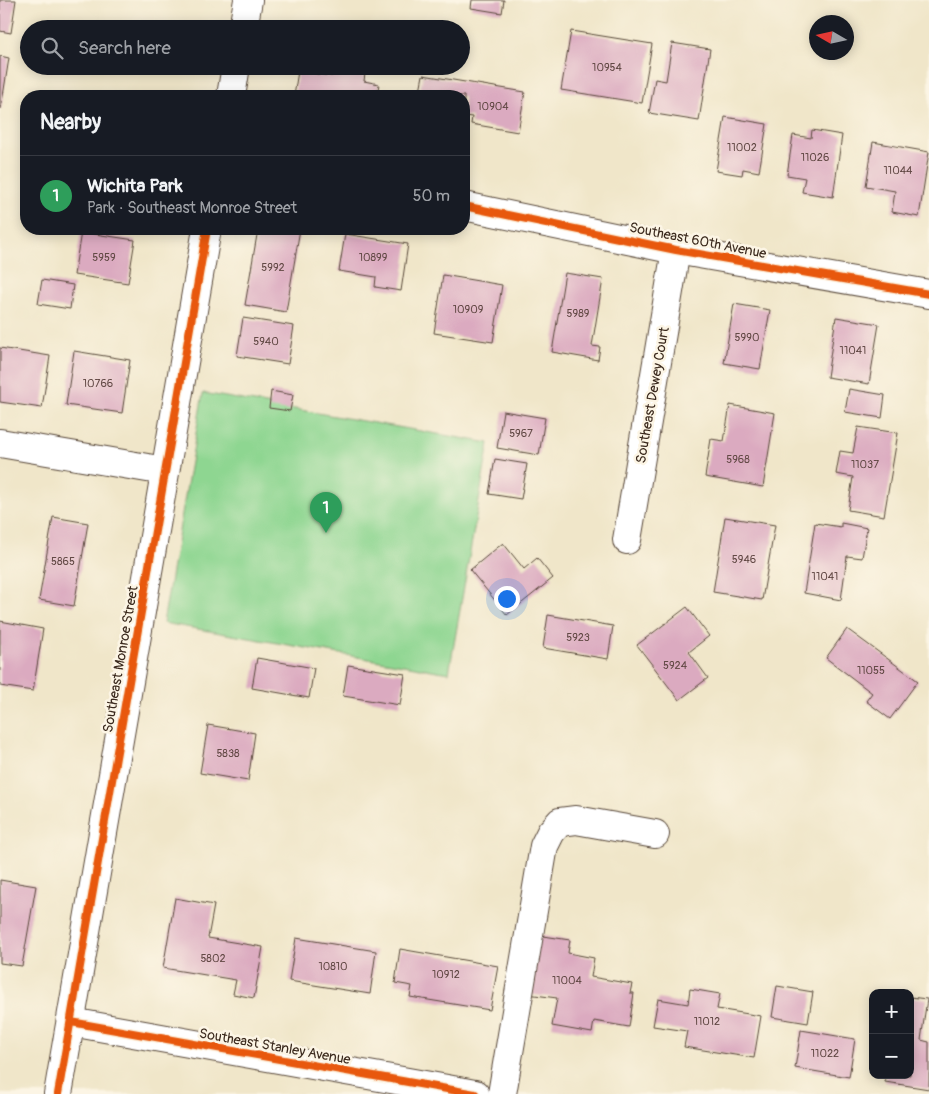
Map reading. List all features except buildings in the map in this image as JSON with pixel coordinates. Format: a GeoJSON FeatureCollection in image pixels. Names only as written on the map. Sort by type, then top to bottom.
{"type":"FeatureCollection","features":[{"type":"Feature","properties":{"kind":"street"},"geometry":{"type":"LineString","coordinates":[[245,20],[248,0]]}},
{"type":"Feature","properties":{"kind":"street"},"geometry":{"type":"LineString","coordinates":[[232,90],[234,75]]}},
{"type":"Feature","properties":{"kind":"street","name":"Southeast 60th Avenue"},"geometry":{"type":"LineString","coordinates":[[470,207],[676,250],[929,294]]}},
{"type":"Feature","properties":{"kind":"street","name":"Southeast Monroe Street"},"geometry":{"type":"LineString","coordinates":[[58,1094],[206,235]]}},
{"type":"Feature","properties":{"kind":"street","name":"Southeast Dewey Court"},"geometry":{"type":"LineString","coordinates":[[627,540],[676,250]]}},
{"type":"Feature","properties":{"kind":"street"},"geometry":{"type":"LineString","coordinates":[[0,443],[166,471]]}},
{"type":"Feature","properties":{"kind":"street"},"geometry":{"type":"LineString","coordinates":[[502,1094],[544,846],[551,832],[560,822],[576,820],[656,834]]}},
{"type":"Feature","properties":{"kind":"street","name":"Southeast Stanley Avenue"},"geometry":{"type":"LineString","coordinates":[[71,1022],[475,1094]]}},
{"type":"Feature","properties":{"kind":"green space"},"geometry":{"type":"Polygon","coordinates":[[[203,393],[489,443],[449,673],[163,623],[203,393]]]}},
{"type":"Feature","properties":{"kind":"cycle path"},"geometry":{"type":"LineString","coordinates":[[470,207],[676,250],[929,294]]}},
{"type":"Feature","properties":{"kind":"cycle path"},"geometry":{"type":"LineString","coordinates":[[58,1094],[206,235]]}},
{"type":"Feature","properties":{"kind":"cycle path"},"geometry":{"type":"LineString","coordinates":[[71,1022],[475,1094]]}},
{"type":"Feature","properties":{"kind":"place","name":"Wichita Park"},"geometry":{"type":"Point","coordinates":[326,533]}}]}
